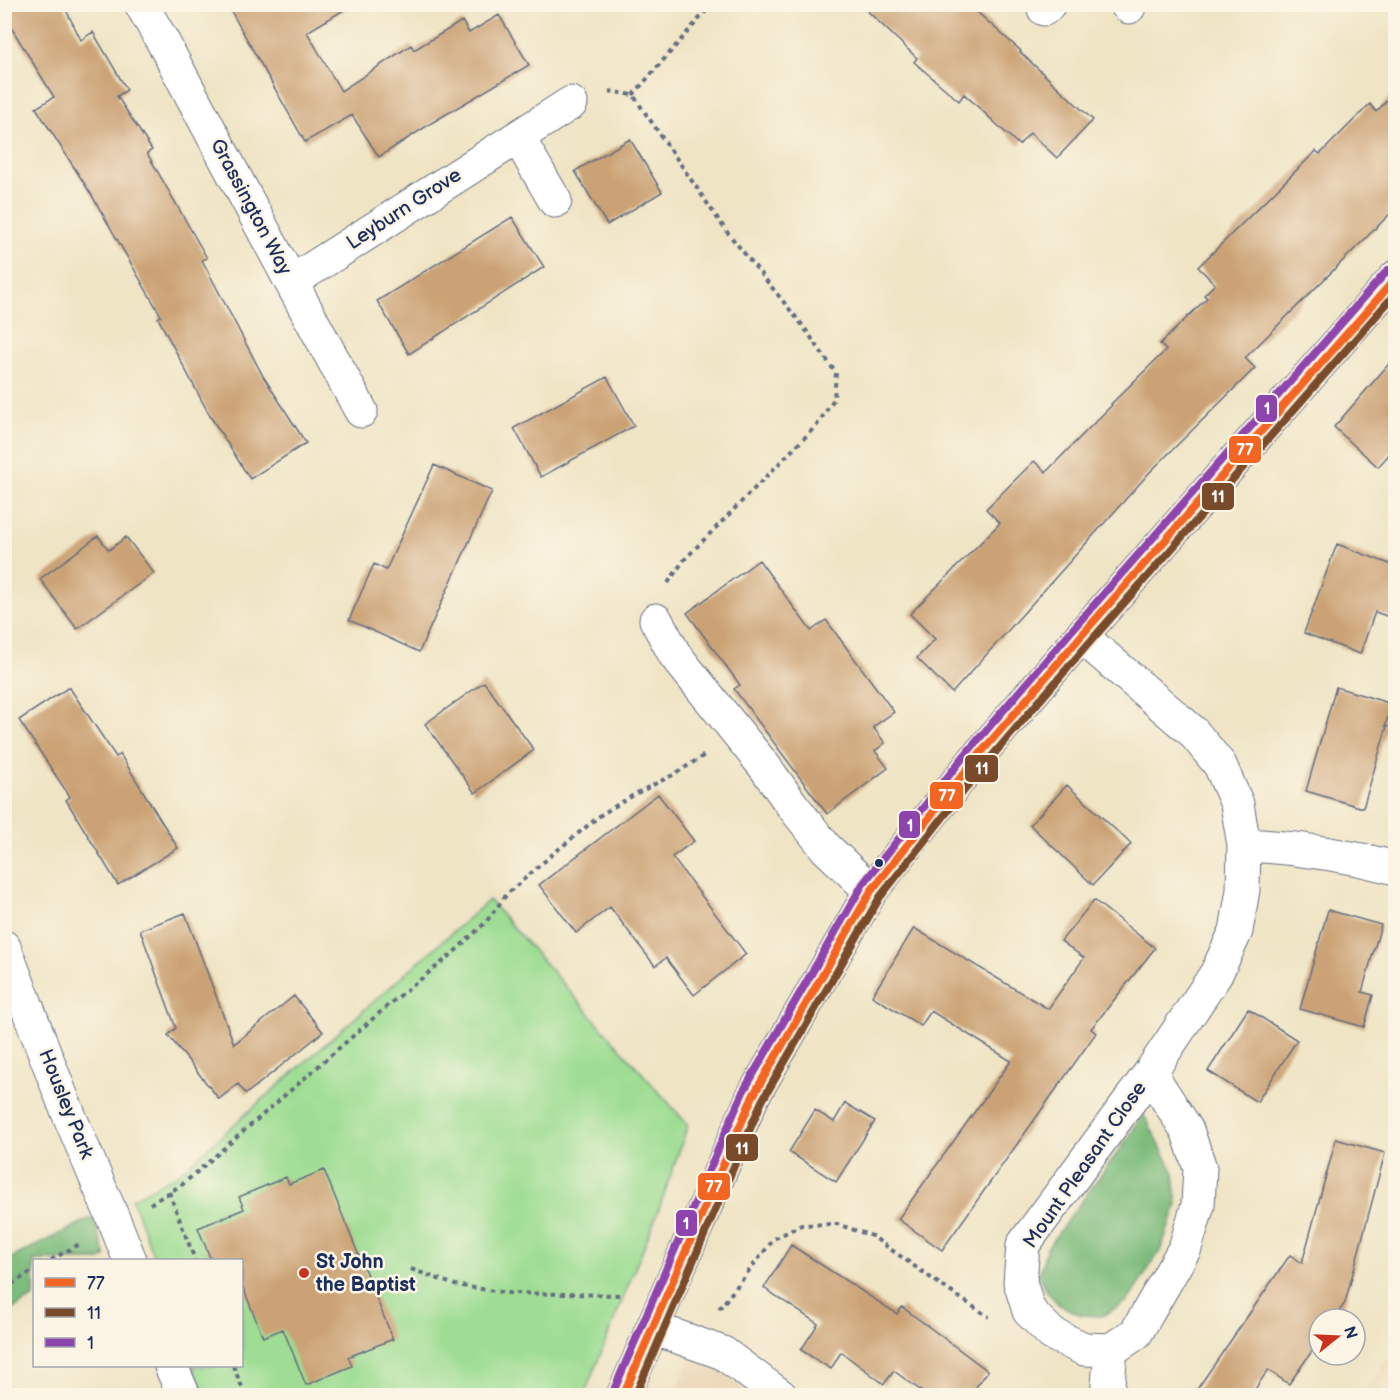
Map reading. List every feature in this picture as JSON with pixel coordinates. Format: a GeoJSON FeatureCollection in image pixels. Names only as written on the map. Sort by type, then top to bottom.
{"type":"FeatureCollection","features":[{"type":"Feature","properties":{"kind":"street","name":"Grassington Way"},"geometry":{"type":"LineString","coordinates":[[141,4],[164,42],[361,411]]}},
{"type":"Feature","properties":{"kind":"street","name":"Leyburn Grove"},"geometry":{"type":"LineString","coordinates":[[291,282],[571,103]]}},
{"type":"Feature","properties":{"kind":"street"},"geometry":{"type":"LineString","coordinates":[[518,136],[555,201]]}},
{"type":"Feature","properties":{"kind":"street"},"geometry":{"type":"LineString","coordinates":[[623,1395],[753,1096],[871,891],[973,762],[1395,277]]}},
{"type":"Feature","properties":{"kind":"street"},"geometry":{"type":"LineString","coordinates":[[656,620],[675,655],[826,848],[871,891]]}},
{"type":"Feature","properties":{"kind":"street","name":"Mount Pleasant Close"},"geometry":{"type":"LineString","coordinates":[[1081,636],[1193,732],[1220,765],[1237,804],[1244,845],[1243,890],[1236,932],[1216,974],[1150,1073],[1023,1245],[1020,1282],[1029,1311],[1052,1334],[1084,1349],[1111,1350],[1136,1333],[1185,1248],[1198,1205],[1200,1168],[1187,1130],[1150,1073]]}},
{"type":"Feature","properties":{"kind":"street"},"geometry":{"type":"LineString","coordinates":[[1244,845],[1277,846],[1364,860],[1395,868]]}},
{"type":"Feature","properties":{"kind":"street","name":"Housley Park"},"geometry":{"type":"LineString","coordinates":[[4,947],[64,1103],[130,1259]]}},
{"type":"Feature","properties":{"kind":"street"},"geometry":{"type":"LineString","coordinates":[[653,1328],[723,1353],[748,1386],[781,1395]]}},
{"type":"Feature","properties":{"kind":"street"},"geometry":{"type":"LineString","coordinates":[[1107,1395],[1111,1350]]}},
{"type":"Feature","properties":{"kind":"street"},"geometry":{"type":"LineString","coordinates":[[172,1367],[184,1395]]}},
{"type":"Feature","properties":{"kind":"path"},"geometry":{"type":"LineString","coordinates":[[633,95],[712,4]]}},
{"type":"Feature","properties":{"kind":"path"},"geometry":{"type":"LineString","coordinates":[[571,103],[607,91],[633,95],[727,232],[803,326],[836,373],[834,399],[817,425],[684,560],[660,596],[656,620]]}},
{"type":"Feature","properties":{"kind":"path"},"geometry":{"type":"LineString","coordinates":[[53,1259],[183,1184],[392,1002],[451,955],[486,922],[507,894],[554,852],[602,814],[636,793],[675,774],[710,751],[729,722]]}},
{"type":"Feature","properties":{"kind":"path"},"geometry":{"type":"LineString","coordinates":[[169,1192],[195,1259]]}},
{"type":"Feature","properties":{"kind":"path"},"geometry":{"type":"LineString","coordinates":[[716,1313],[774,1239],[801,1225],[837,1224],[872,1236],[1002,1325],[1029,1311]]}},
{"type":"Feature","properties":{"kind":"path"},"geometry":{"type":"LineString","coordinates":[[411,1269],[455,1285],[507,1293],[666,1296]]}},
{"type":"Feature","properties":{"kind":"path"},"geometry":{"type":"LineString","coordinates":[[4,1289],[33,1271]]}},
{"type":"Feature","properties":{"kind":"path"},"geometry":{"type":"LineString","coordinates":[[234,1367],[246,1395]]}},
{"type":"Feature","properties":{"kind":"shaded area"},"geometry":{"type":"Polygon","coordinates":[[[1395,1349],[1395,1395],[1362,1395],[1395,1349]]]}},
{"type":"Feature","properties":{"kind":"shaded area"},"geometry":{"type":"Polygon","coordinates":[[[694,1352],[754,1396],[673,1396],[694,1352]]]}},
{"type":"Feature","properties":{"kind":"green space"},"geometry":{"type":"Polygon","coordinates":[[[489,900],[688,1125],[659,1209],[584,1395],[204,1395],[193,1367],[243,1367],[243,1259],[155,1259],[132,1199],[178,1174],[489,900]]]}},
{"type":"Feature","properties":{"kind":"green space"},"geometry":{"type":"Polygon","coordinates":[[[1143,1113],[1174,1173],[1177,1205],[1160,1251],[1128,1301],[1102,1316],[1081,1315],[1059,1305],[1045,1289],[1039,1275],[1047,1248],[1129,1137],[1143,1113]]]}},
{"type":"Feature","properties":{"kind":"green space"},"geometry":{"type":"Polygon","coordinates":[[[93,1217],[106,1257],[102,1259],[33,1259],[33,1298],[5,1316],[5,1261],[93,1217]]]}},
{"type":"Feature","properties":{"kind":"building"},"geometry":{"type":"Polygon","coordinates":[[[4,4],[63,4],[81,40],[93,32],[127,90],[117,96],[152,150],[147,153],[207,258],[202,260],[263,376],[306,443],[250,479],[210,416],[158,318],[161,316],[91,194],[36,108],[54,97],[4,16],[4,4]]]}},
{"type":"Feature","properties":{"kind":"building"},"geometry":{"type":"Polygon","coordinates":[[[227,4],[354,4],[307,32],[341,91],[411,45],[414,50],[462,21],[469,33],[499,15],[529,65],[379,157],[352,115],[305,142],[227,4]]]}},
{"type":"Feature","properties":{"kind":"building"},"geometry":{"type":"Polygon","coordinates":[[[860,4],[968,4],[1093,120],[1057,158],[1030,133],[1019,145],[964,94],[959,101],[914,62],[917,58],[860,4]]]}},
{"type":"Feature","properties":{"kind":"building"},"geometry":{"type":"Polygon","coordinates":[[[1395,92],[1395,209],[1245,358],[1255,368],[1150,472],[952,693],[917,658],[935,639],[910,614],[1000,523],[986,509],[1034,461],[1046,472],[1166,350],[1160,344],[1207,298],[1204,295],[1215,284],[1198,267],[1316,151],[1320,154],[1370,104],[1376,112],[1395,92]]]}},
{"type":"Feature","properties":{"kind":"building"},"geometry":{"type":"Polygon","coordinates":[[[630,139],[662,192],[607,225],[575,171],[630,139]]]}},
{"type":"Feature","properties":{"kind":"building"},"geometry":{"type":"Polygon","coordinates":[[[512,217],[544,267],[409,354],[377,301],[512,217]]]}},
{"type":"Feature","properties":{"kind":"building"},"geometry":{"type":"Polygon","coordinates":[[[1395,357],[1395,448],[1378,467],[1334,427],[1395,357]]]}},
{"type":"Feature","properties":{"kind":"building"},"geometry":{"type":"Polygon","coordinates":[[[607,377],[634,426],[541,477],[514,428],[607,377]]]}},
{"type":"Feature","properties":{"kind":"building"},"geometry":{"type":"Polygon","coordinates":[[[434,465],[492,491],[419,652],[349,620],[374,564],[386,570],[434,465]]]}},
{"type":"Feature","properties":{"kind":"building"},"geometry":{"type":"Polygon","coordinates":[[[98,536],[109,550],[126,537],[154,573],[77,629],[40,579],[98,536]]]}},
{"type":"Feature","properties":{"kind":"building"},"geometry":{"type":"Polygon","coordinates":[[[1337,544],[1395,566],[1395,619],[1375,612],[1360,654],[1304,633],[1337,544]]]}},
{"type":"Feature","properties":{"kind":"building"},"geometry":{"type":"Polygon","coordinates":[[[759,560],[811,631],[826,620],[894,712],[873,727],[885,743],[875,751],[888,768],[827,814],[734,689],[740,685],[687,613],[759,560]]]}},
{"type":"Feature","properties":{"kind":"building"},"geometry":{"type":"Polygon","coordinates":[[[484,682],[534,750],[475,793],[425,724],[484,682]]]}},
{"type":"Feature","properties":{"kind":"building"},"geometry":{"type":"Polygon","coordinates":[[[69,687],[116,757],[120,754],[178,848],[118,885],[66,800],[70,797],[19,720],[69,687]]]}},
{"type":"Feature","properties":{"kind":"building"},"geometry":{"type":"Polygon","coordinates":[[[1336,687],[1392,704],[1363,808],[1306,791],[1336,687]]]}},
{"type":"Feature","properties":{"kind":"building"},"geometry":{"type":"Polygon","coordinates":[[[1067,785],[1131,844],[1093,885],[1030,825],[1067,785]]]}},
{"type":"Feature","properties":{"kind":"building"},"geometry":{"type":"Polygon","coordinates":[[[658,794],[694,841],[672,857],[746,954],[694,995],[666,958],[655,966],[610,907],[576,933],[539,885],[658,794]]]}},
{"type":"Feature","properties":{"kind":"building"},"geometry":{"type":"Polygon","coordinates":[[[1094,900],[1155,948],[1091,1029],[1096,1033],[942,1250],[898,1219],[1011,1061],[931,1011],[921,1026],[872,996],[914,928],[1048,1009],[1084,958],[1061,941],[1094,900]]]}},
{"type":"Feature","properties":{"kind":"building"},"geometry":{"type":"Polygon","coordinates":[[[1328,910],[1381,925],[1362,992],[1373,995],[1364,1027],[1300,1009],[1328,910]]]}},
{"type":"Feature","properties":{"kind":"building"},"geometry":{"type":"Polygon","coordinates":[[[185,913],[234,1044],[294,996],[323,1032],[246,1094],[238,1084],[219,1099],[168,1035],[176,1028],[140,930],[185,913]]]}},
{"type":"Feature","properties":{"kind":"building"},"geometry":{"type":"Polygon","coordinates":[[[1248,1009],[1297,1040],[1257,1102],[1208,1071],[1248,1009]]]}},
{"type":"Feature","properties":{"kind":"building"},"geometry":{"type":"Polygon","coordinates":[[[845,1103],[875,1121],[836,1182],[789,1152],[815,1110],[834,1122],[845,1103]]]}},
{"type":"Feature","properties":{"kind":"building"},"geometry":{"type":"Polygon","coordinates":[[[1336,1139],[1385,1153],[1345,1303],[1342,1307],[1307,1307],[1307,1358],[1289,1384],[1268,1370],[1251,1395],[1193,1395],[1290,1255],[1302,1263],[1336,1139]]]}},
{"type":"Feature","properties":{"kind":"building","name":"St John the Baptist"},"geometry":{"type":"Polygon","coordinates":[[[324,1170],[393,1339],[348,1357],[352,1366],[306,1385],[283,1329],[263,1337],[243,1287],[243,1259],[211,1259],[198,1228],[244,1209],[239,1197],[286,1177],[289,1184],[324,1170]]]}},
{"type":"Feature","properties":{"kind":"building"},"geometry":{"type":"Polygon","coordinates":[[[791,1245],[897,1314],[902,1307],[988,1371],[970,1395],[927,1395],[894,1371],[884,1384],[841,1352],[831,1369],[801,1350],[818,1324],[764,1288],[791,1245]]]}},
{"type":"Feature","properties":{"kind":"transit line","name":"1"},"geometry":{"type":"LineString","coordinates":[[613,1392],[743,1092],[863,884],[965,755],[1388,270]]}},
{"type":"Feature","properties":{"kind":"transit line","name":"77"},"geometry":{"type":"LineString","coordinates":[[623,1396],[753,1096],[871,891],[973,762],[1396,278]]}},
{"type":"Feature","properties":{"kind":"transit line","name":"11"},"geometry":{"type":"LineString","coordinates":[[635,1396],[762,1101],[880,897],[981,769],[1396,293]]}},
{"type":"Feature","properties":{"kind":"place","name":"St John the Baptist"},"geometry":{"type":"Point","coordinates":[304,1273]}}]}
